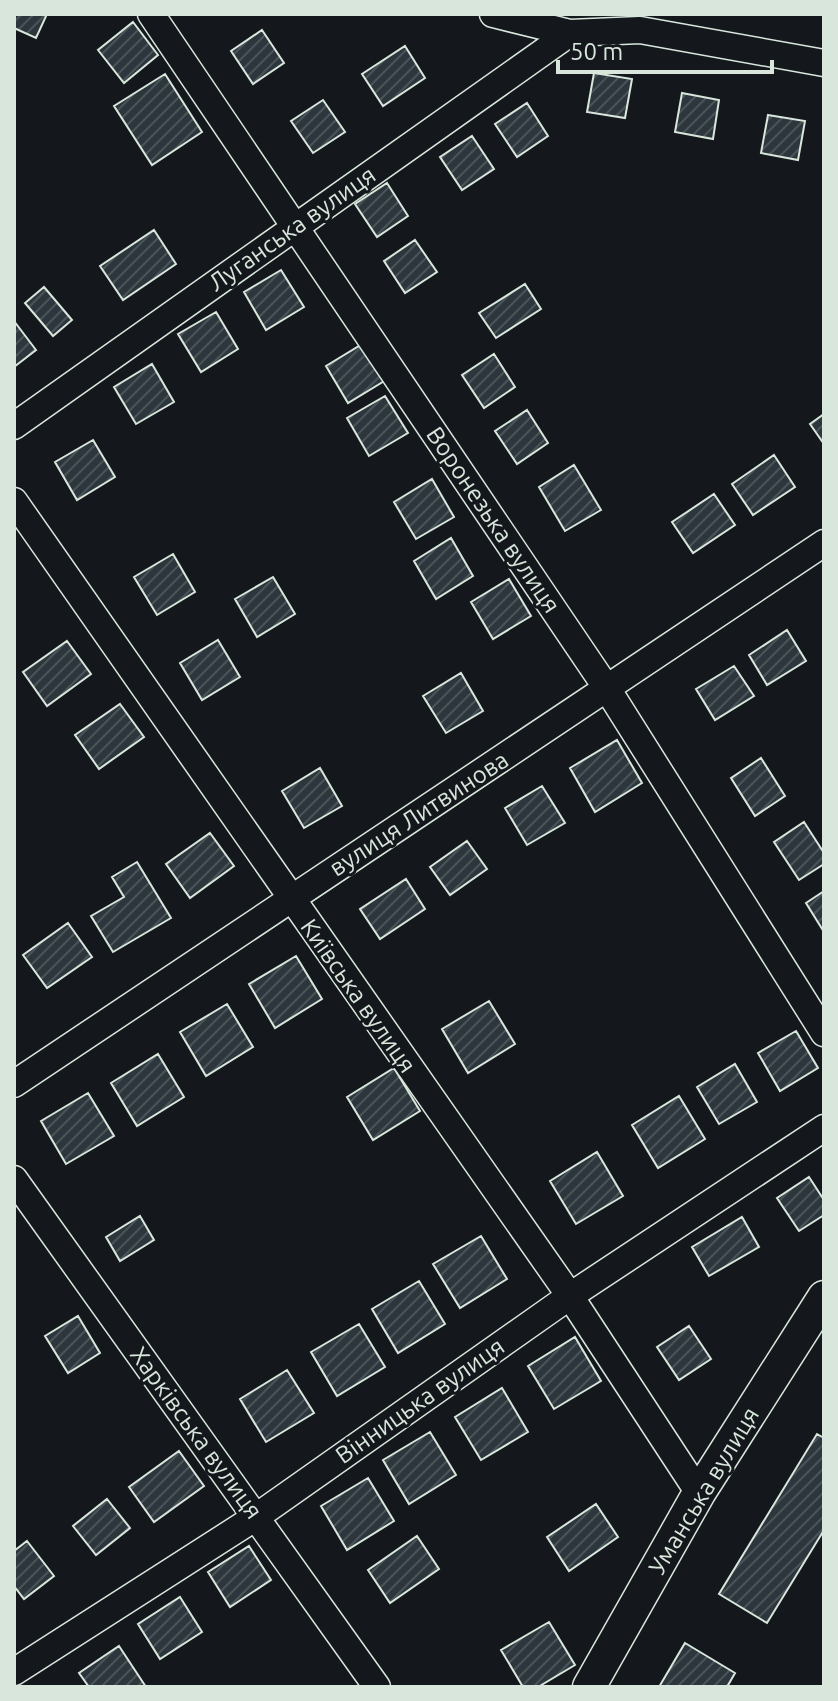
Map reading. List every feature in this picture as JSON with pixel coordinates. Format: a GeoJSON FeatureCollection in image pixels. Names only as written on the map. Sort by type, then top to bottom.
{"type":"FeatureCollection","features":[{"type":"Feature","properties":{"kind":"street","name":"Воронезька вулиця"},"geometry":{"type":"LineString","coordinates":[[151,14],[608,690],[824,1033]]}},
{"type":"Feature","properties":{"kind":"street"},"geometry":{"type":"LineString","coordinates":[[493,14],[570,33],[640,30],[824,63]]}},
{"type":"Feature","properties":{"kind":"street","name":"Луганська вулиця"},"geometry":{"type":"LineString","coordinates":[[14,426],[570,33]]}},
{"type":"Feature","properties":{"kind":"street","name":"Київська вулиця"},"geometry":{"type":"LineString","coordinates":[[14,501],[290,900],[570,1296],[699,1493]]}},
{"type":"Feature","properties":{"kind":"street","name":"вулиця Литвинова"},"geometry":{"type":"LineString","coordinates":[[14,1084],[824,543]]}},
{"type":"Feature","properties":{"kind":"street","name":"Вінницька вулиця"},"geometry":{"type":"LineString","coordinates":[[14,1672],[256,1517],[570,1296],[824,1128]]}},
{"type":"Feature","properties":{"kind":"street","name":"Харківська вулиця"},"geometry":{"type":"LineString","coordinates":[[14,1179],[377,1687]]}},
{"type":"Feature","properties":{"kind":"street","name":"Уманська вулиця"},"geometry":{"type":"LineString","coordinates":[[589,1687],[699,1493],[824,1297]]}},
{"type":"Feature","properties":{"kind":"building"},"geometry":{"type":"Polygon","coordinates":[[[14,14],[47,14],[36,38],[14,28],[14,14]]]}},
{"type":"Feature","properties":{"kind":"building"},"geometry":{"type":"Polygon","coordinates":[[[133,22],[158,55],[124,83],[98,50],[133,22]]]}},
{"type":"Feature","properties":{"kind":"building"},"geometry":{"type":"Polygon","coordinates":[[[262,30],[284,63],[253,84],[231,51],[262,30]]]}},
{"type":"Feature","properties":{"kind":"building"},"geometry":{"type":"Polygon","coordinates":[[[405,46],[425,78],[383,106],[362,74],[405,46]]]}},
{"type":"Feature","properties":{"kind":"building"},"geometry":{"type":"Polygon","coordinates":[[[594,73],[632,79],[625,118],[587,112],[594,73]]]}},
{"type":"Feature","properties":{"kind":"building"},"geometry":{"type":"Polygon","coordinates":[[[165,74],[202,132],[152,165],[114,106],[165,74]]]}},
{"type":"Feature","properties":{"kind":"building"},"geometry":{"type":"Polygon","coordinates":[[[682,93],[719,100],[713,139],[675,132],[682,93]]]}},
{"type":"Feature","properties":{"kind":"building"},"geometry":{"type":"Polygon","coordinates":[[[323,100],[345,132],[313,153],[291,121],[323,100]]]}},
{"type":"Feature","properties":{"kind":"building"},"geometry":{"type":"Polygon","coordinates":[[[527,103],[548,136],[517,157],[495,124],[527,103]]]}},
{"type":"Feature","properties":{"kind":"building"},"geometry":{"type":"Polygon","coordinates":[[[768,115],[805,121],[798,160],[761,153],[768,115]]]}},
{"type":"Feature","properties":{"kind":"building"},"geometry":{"type":"Polygon","coordinates":[[[472,136],[494,169],[462,190],[440,157],[472,136]]]}},
{"type":"Feature","properties":{"kind":"building"},"geometry":{"type":"Polygon","coordinates":[[[387,183],[408,216],[377,237],[355,204],[387,183]]]}},
{"type":"Feature","properties":{"kind":"building"},"geometry":{"type":"Polygon","coordinates":[[[154,230],[176,264],[123,300],[100,266],[154,230]]]}},
{"type":"Feature","properties":{"kind":"building"},"geometry":{"type":"Polygon","coordinates":[[[415,240],[437,272],[405,293],[384,261],[415,240]]]}},
{"type":"Feature","properties":{"kind":"building"},"geometry":{"type":"Polygon","coordinates":[[[281,270],[304,307],[266,330],[244,292],[281,270]]]}},
{"type":"Feature","properties":{"kind":"building"},"geometry":{"type":"Polygon","coordinates":[[[525,284],[541,309],[496,338],[479,313],[525,284]]]}},
{"type":"Feature","properties":{"kind":"building"},"geometry":{"type":"Polygon","coordinates":[[[44,287],[72,320],[53,336],[25,303],[44,287]]]}},
{"type":"Feature","properties":{"kind":"building"},"geometry":{"type":"Polygon","coordinates":[[[216,312],[238,349],[201,372],[178,334],[216,312]]]}},
{"type":"Feature","properties":{"kind":"building"},"geometry":{"type":"Polygon","coordinates":[[[14,321],[36,350],[14,367],[14,321]]]}},
{"type":"Feature","properties":{"kind":"building"},"geometry":{"type":"Polygon","coordinates":[[[364,343],[386,380],[348,403],[326,366],[364,343]]]}},
{"type":"Feature","properties":{"kind":"building"},"geometry":{"type":"Polygon","coordinates":[[[494,354],[515,387],[484,408],[462,375],[494,354]]]}},
{"type":"Feature","properties":{"kind":"building"},"geometry":{"type":"Polygon","coordinates":[[[152,364],[174,402],[136,424],[114,387],[152,364]]]}},
{"type":"Feature","properties":{"kind":"building"},"geometry":{"type":"Polygon","coordinates":[[[385,396],[408,433],[369,456],[347,418],[385,396]]]}},
{"type":"Feature","properties":{"kind":"building"},"geometry":{"type":"Polygon","coordinates":[[[527,410],[548,443],[517,464],[495,431],[527,410]]]}},
{"type":"Feature","properties":{"kind":"building"},"geometry":{"type":"Polygon","coordinates":[[[824,414],[824,444],[810,424],[824,414]]]}},
{"type":"Feature","properties":{"kind":"building"},"geometry":{"type":"Polygon","coordinates":[[[93,440],[115,477],[77,500],[55,462],[93,440]]]}},
{"type":"Feature","properties":{"kind":"building"},"geometry":{"type":"Polygon","coordinates":[[[774,455],[795,487],[753,515],[732,484],[774,455]]]}},
{"type":"Feature","properties":{"kind":"building"},"geometry":{"type":"Polygon","coordinates":[[[574,465],[601,510],[565,531],[539,487],[574,465]]]}},
{"type":"Feature","properties":{"kind":"building"},"geometry":{"type":"Polygon","coordinates":[[[432,479],[454,517],[416,539],[394,502],[432,479]]]}},
{"type":"Feature","properties":{"kind":"building"},"geometry":{"type":"Polygon","coordinates":[[[714,494],[735,525],[693,553],[672,522],[714,494]]]}},
{"type":"Feature","properties":{"kind":"building"},"geometry":{"type":"Polygon","coordinates":[[[451,538],[473,576],[436,599],[414,561],[451,538]]]}},
{"type":"Feature","properties":{"kind":"building"},"geometry":{"type":"Polygon","coordinates":[[[173,554],[195,592],[157,615],[134,577],[173,554]]]}},
{"type":"Feature","properties":{"kind":"building"},"geometry":{"type":"Polygon","coordinates":[[[273,577],[295,614],[257,637],[235,599],[273,577]]]}},
{"type":"Feature","properties":{"kind":"building"},"geometry":{"type":"Polygon","coordinates":[[[509,579],[531,616],[493,639],[471,602],[509,579]]]}},
{"type":"Feature","properties":{"kind":"building"},"geometry":{"type":"Polygon","coordinates":[[[787,630],[806,661],[767,685],[749,655],[787,630]]]}},
{"type":"Feature","properties":{"kind":"building"},"geometry":{"type":"Polygon","coordinates":[[[218,640],[240,677],[202,700],[180,663],[218,640]]]}},
{"type":"Feature","properties":{"kind":"building"},"geometry":{"type":"Polygon","coordinates":[[[67,641],[91,674],[47,706],[23,672],[67,641]]]}},
{"type":"Feature","properties":{"kind":"building"},"geometry":{"type":"Polygon","coordinates":[[[734,666],[754,696],[715,720],[696,689],[734,666]]]}},
{"type":"Feature","properties":{"kind":"building"},"geometry":{"type":"Polygon","coordinates":[[[461,673],[483,711],[446,733],[423,696],[461,673]]]}},
{"type":"Feature","properties":{"kind":"building"},"geometry":{"type":"Polygon","coordinates":[[[120,704],[144,737],[99,769],[75,735],[120,704]]]}},
{"type":"Feature","properties":{"kind":"building"},"geometry":{"type":"Polygon","coordinates":[[[617,740],[642,783],[595,812],[570,768],[617,740]]]}},
{"type":"Feature","properties":{"kind":"building"},"geometry":{"type":"Polygon","coordinates":[[[761,758],[785,796],[755,816],[731,778],[761,758]]]}},
{"type":"Feature","properties":{"kind":"building"},"geometry":{"type":"Polygon","coordinates":[[[320,768],[342,806],[304,828],[282,791],[320,768]]]}},
{"type":"Feature","properties":{"kind":"building"},"geometry":{"type":"Polygon","coordinates":[[[542,786],[565,823],[527,845],[505,808],[542,786]]]}},
{"type":"Feature","properties":{"kind":"building"},"geometry":{"type":"Polygon","coordinates":[[[804,822],[824,853],[824,864],[799,880],[774,842],[804,822]]]}},
{"type":"Feature","properties":{"kind":"building"},"geometry":{"type":"Polygon","coordinates":[[[210,833],[234,866],[190,898],[166,864],[210,833]]]}},
{"type":"Feature","properties":{"kind":"building"},"geometry":{"type":"Polygon","coordinates":[[[467,841],[487,869],[450,895],[430,867],[467,841]]]}},
{"type":"Feature","properties":{"kind":"building"},"geometry":{"type":"Polygon","coordinates":[[[137,862],[171,918],[113,952],[91,916],[124,897],[112,877],[137,862]]]}},
{"type":"Feature","properties":{"kind":"building"},"geometry":{"type":"Polygon","coordinates":[[[406,879],[425,909],[380,939],[360,909],[406,879]]]}},
{"type":"Feature","properties":{"kind":"building"},"geometry":{"type":"Polygon","coordinates":[[[824,891],[824,932],[806,903],[824,891]]]}},
{"type":"Feature","properties":{"kind":"building"},"geometry":{"type":"Polygon","coordinates":[[[68,923],[92,957],[47,988],[23,955],[68,923]]]}},
{"type":"Feature","properties":{"kind":"building"},"geometry":{"type":"Polygon","coordinates":[[[296,956],[322,999],[275,1028],[249,984],[296,956]]]}},
{"type":"Feature","properties":{"kind":"building"},"geometry":{"type":"Polygon","coordinates":[[[489,1001],[515,1044],[468,1073],[442,1029],[489,1001]]]}},
{"type":"Feature","properties":{"kind":"building"},"geometry":{"type":"Polygon","coordinates":[[[227,1004],[253,1047],[206,1076],[180,1032],[227,1004]]]}},
{"type":"Feature","properties":{"kind":"building"},"geometry":{"type":"Polygon","coordinates":[[[796,1031],[818,1068],[780,1091],[758,1053],[796,1031]]]}},
{"type":"Feature","properties":{"kind":"building"},"geometry":{"type":"Polygon","coordinates":[[[158,1054],[184,1097],[137,1126],[111,1083],[158,1054]]]}},
{"type":"Feature","properties":{"kind":"building"},"geometry":{"type":"Polygon","coordinates":[[[735,1064],[757,1102],[719,1124],[697,1087],[735,1064]]]}},
{"type":"Feature","properties":{"kind":"building"},"geometry":{"type":"Polygon","coordinates":[[[394,1068],[420,1111],[373,1140],[347,1097],[394,1068]]]}},
{"type":"Feature","properties":{"kind":"building"},"geometry":{"type":"Polygon","coordinates":[[[88,1093],[114,1136],[66,1164],[41,1121],[88,1093]]]}},
{"type":"Feature","properties":{"kind":"building"},"geometry":{"type":"Polygon","coordinates":[[[679,1096],[705,1139],[658,1168],[632,1125],[679,1096]]]}},
{"type":"Feature","properties":{"kind":"building"},"geometry":{"type":"Polygon","coordinates":[[[597,1152],[623,1196],[576,1224],[550,1181],[597,1152]]]}},
{"type":"Feature","properties":{"kind":"building"},"geometry":{"type":"Polygon","coordinates":[[[809,1177],[824,1200],[824,1215],[799,1231],[777,1198],[809,1177]]]}},
{"type":"Feature","properties":{"kind":"building"},"geometry":{"type":"Polygon","coordinates":[[[140,1216],[154,1240],[120,1261],[106,1237],[140,1216]]]}},
{"type":"Feature","properties":{"kind":"building"},"geometry":{"type":"Polygon","coordinates":[[[742,1217],[759,1247],[709,1276],[692,1247],[742,1217]]]}},
{"type":"Feature","properties":{"kind":"building"},"geometry":{"type":"Polygon","coordinates":[[[481,1236],[507,1279],[460,1308],[433,1264],[481,1236]]]}},
{"type":"Feature","properties":{"kind":"building"},"geometry":{"type":"Polygon","coordinates":[[[419,1281],[445,1324],[398,1353],[372,1309],[419,1281]]]}},
{"type":"Feature","properties":{"kind":"building"},"geometry":{"type":"Polygon","coordinates":[[[78,1316],[100,1353],[68,1373],[45,1336],[78,1316]]]}},
{"type":"Feature","properties":{"kind":"building"},"geometry":{"type":"Polygon","coordinates":[[[359,1324],[385,1367],[337,1396],[311,1352],[359,1324]]]}},
{"type":"Feature","properties":{"kind":"building"},"geometry":{"type":"Polygon","coordinates":[[[689,1326],[711,1359],[679,1380],[657,1347],[689,1326]]]}},
{"type":"Feature","properties":{"kind":"building"},"geometry":{"type":"Polygon","coordinates":[[[575,1337],[601,1381],[554,1409],[528,1366],[575,1337]]]}},
{"type":"Feature","properties":{"kind":"building"},"geometry":{"type":"Polygon","coordinates":[[[287,1370],[314,1413],[266,1442],[240,1399],[287,1370]]]}},
{"type":"Feature","properties":{"kind":"building"},"geometry":{"type":"Polygon","coordinates":[[[502,1388],[528,1432],[481,1460],[455,1417],[502,1388]]]}},
{"type":"Feature","properties":{"kind":"building"},"geometry":{"type":"Polygon","coordinates":[[[430,1432],[456,1475],[409,1504],[383,1460],[430,1432]]]}},
{"type":"Feature","properties":{"kind":"building"},"geometry":{"type":"Polygon","coordinates":[[[817,1434],[824,1438],[824,1530],[767,1623],[719,1594],[817,1434]]]}},
{"type":"Feature","properties":{"kind":"building"},"geometry":{"type":"Polygon","coordinates":[[[179,1451],[204,1486],[154,1522],[129,1487],[179,1451]]]}},
{"type":"Feature","properties":{"kind":"building"},"geometry":{"type":"Polygon","coordinates":[[[368,1478],[394,1521],[347,1550],[321,1506],[368,1478]]]}},
{"type":"Feature","properties":{"kind":"building"},"geometry":{"type":"Polygon","coordinates":[[[107,1499],[130,1528],[96,1555],[73,1526],[107,1499]]]}},
{"type":"Feature","properties":{"kind":"building"},"geometry":{"type":"Polygon","coordinates":[[[596,1504],[618,1537],[569,1571],[547,1537],[596,1504]]]}},
{"type":"Feature","properties":{"kind":"building"},"geometry":{"type":"Polygon","coordinates":[[[417,1536],[439,1569],[390,1603],[368,1570],[417,1536]]]}},
{"type":"Feature","properties":{"kind":"building"},"geometry":{"type":"Polygon","coordinates":[[[27,1541],[54,1576],[24,1599],[14,1586],[14,1551],[27,1541]]]}},
{"type":"Feature","properties":{"kind":"building"},"geometry":{"type":"Polygon","coordinates":[[[249,1546],[271,1580],[230,1607],[208,1572],[249,1546]]]}},
{"type":"Feature","properties":{"kind":"building"},"geometry":{"type":"Polygon","coordinates":[[[180,1597],[202,1632],[160,1659],[138,1624],[180,1597]]]}},
{"type":"Feature","properties":{"kind":"building"},"geometry":{"type":"Polygon","coordinates":[[[549,1622],[575,1665],[538,1687],[523,1687],[501,1650],[549,1622]]]}},
{"type":"Feature","properties":{"kind":"building"},"geometry":{"type":"Polygon","coordinates":[[[685,1643],[735,1673],[727,1687],[659,1687],[685,1643]]]}},
{"type":"Feature","properties":{"kind":"building"},"geometry":{"type":"Polygon","coordinates":[[[119,1646],[146,1687],[89,1687],[79,1673],[119,1646]]]}}]}
